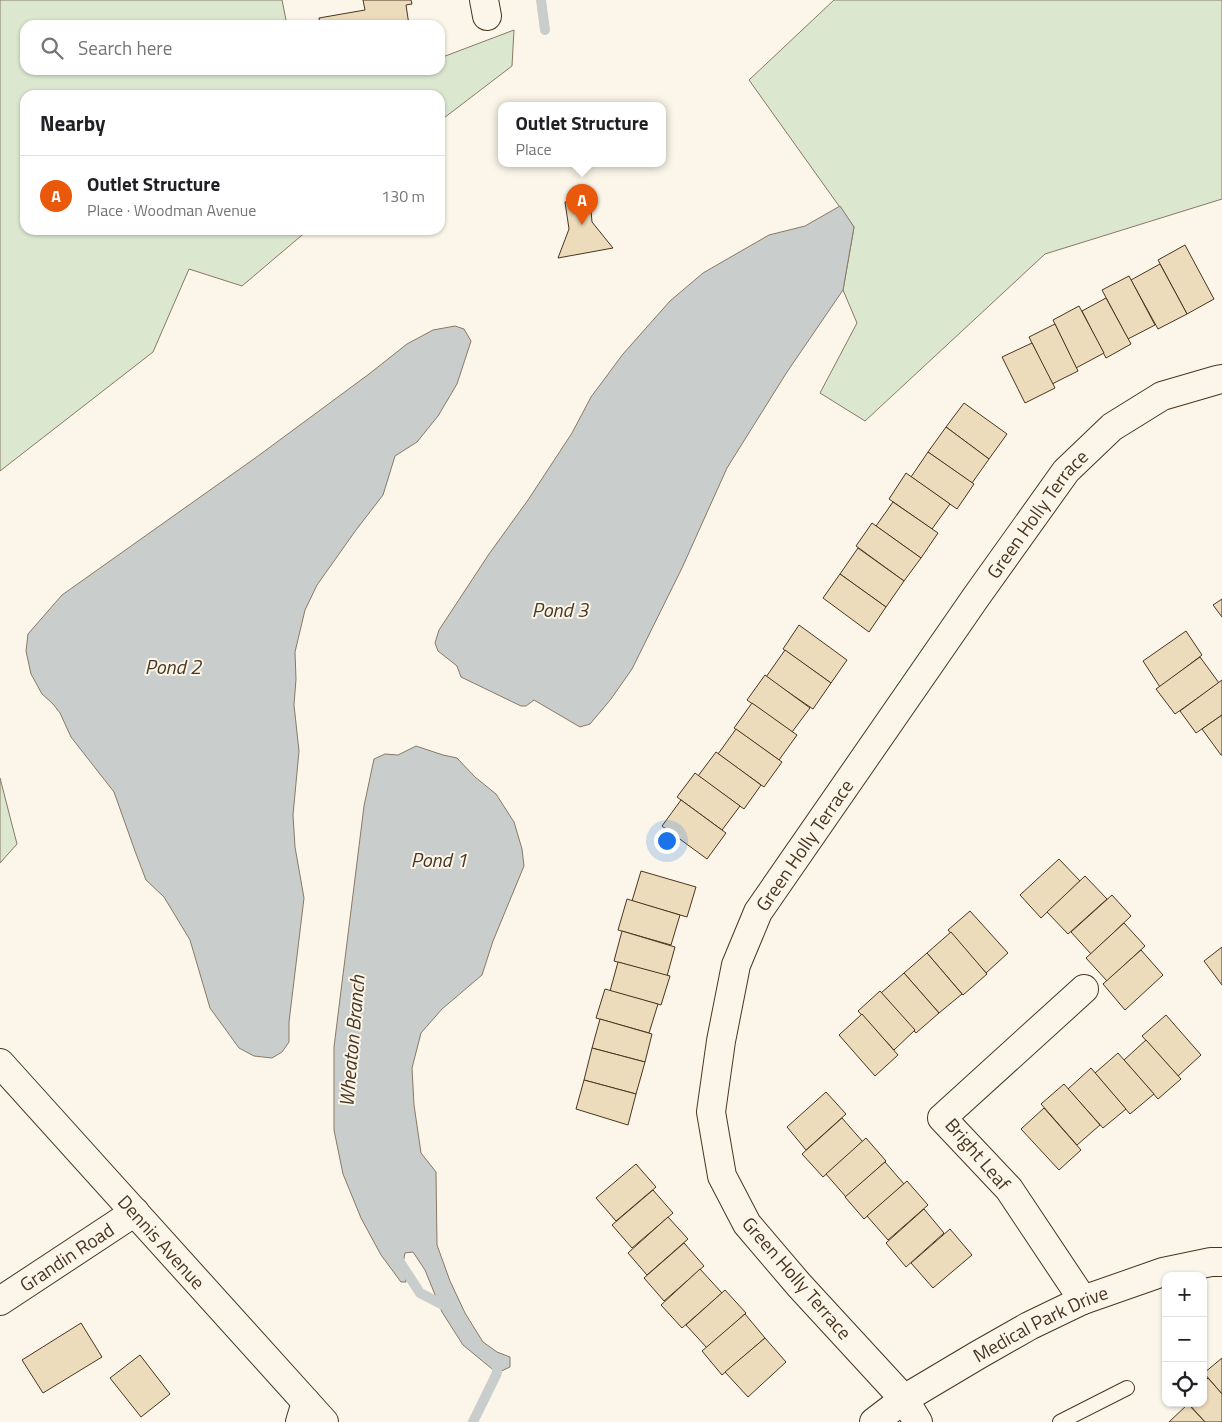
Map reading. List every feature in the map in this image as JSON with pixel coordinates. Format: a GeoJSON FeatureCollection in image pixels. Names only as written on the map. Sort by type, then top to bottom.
{"type":"FeatureCollection","features":[{"type":"Feature","properties":{"kind":"street","name":"Green Holly Terrace"},"geometry":{"type":"LineString","coordinates":[[911,1411],[747,1224],[722,1176],[711,1112],[721,1041],[736,965],[758,912],[970,605],[1066,471],[1112,427],[1162,396],[1222,379]]}},
{"type":"Feature","properties":{"kind":"street","name":"Bright Leaf"},"geometry":{"type":"LineString","coordinates":[[1083,1300],[1009,1189],[942,1118],[1084,989]]}},
{"type":"Feature","properties":{"kind":"street","name":"Dennis Avenue"},"geometry":{"type":"LineString","coordinates":[[0,1063],[135,1212],[303,1412],[324,1422]]}},
{"type":"Feature","properties":{"kind":"street","name":"Grandin Road"},"geometry":{"type":"LineString","coordinates":[[0,1301],[135,1212]]}},
{"type":"Feature","properties":{"kind":"street","name":"Medical Park Drive"},"geometry":{"type":"LineString","coordinates":[[874,1422],[911,1411],[1029,1326],[1083,1300],[1163,1272],[1211,1262],[1222,1262]]}},
{"type":"Feature","properties":{"kind":"lane"},"geometry":{"type":"LineString","coordinates":[[1060,1422],[1127,1388]]}},
{"type":"Feature","properties":{"kind":"green space"},"geometry":{"type":"Polygon","coordinates":[[[0,0],[282,0],[286,20],[20,20],[20,75],[445,75],[445,56],[514,30],[512,66],[445,117],[445,90],[20,90],[20,235],[302,235],[242,286],[189,269],[153,352],[0,471],[0,0]]]}},
{"type":"Feature","properties":{"kind":"green space"},"geometry":{"type":"Polygon","coordinates":[[[834,0],[1222,0],[1222,199],[1045,254],[865,421],[820,393],[857,323],[843,290],[854,227],[749,80],[834,0]]]}},
{"type":"Feature","properties":{"kind":"green space"},"geometry":{"type":"Polygon","coordinates":[[[0,778],[17,844],[0,863],[0,778]]]}},
{"type":"Feature","properties":{"kind":"water","name":"Pond 3"},"geometry":{"type":"Polygon","coordinates":[[[840,206],[854,227],[843,290],[787,372],[727,468],[682,568],[632,669],[611,699],[590,724],[580,727],[534,700],[526,706],[521,706],[461,677],[457,666],[438,651],[435,643],[439,630],[572,433],[591,397],[623,354],[670,301],[703,273],[769,235],[805,226],[840,206]]]}},
{"type":"Feature","properties":{"kind":"water","name":"Pond 2"},"geometry":{"type":"Polygon","coordinates":[[[455,326],[464,329],[471,341],[457,384],[438,416],[417,442],[395,456],[383,495],[317,585],[305,610],[295,652],[296,679],[294,705],[299,751],[293,815],[295,847],[304,898],[289,1022],[289,1042],[282,1052],[272,1058],[254,1056],[239,1048],[210,1008],[190,940],[164,897],[146,880],[114,792],[71,737],[60,713],[42,694],[31,674],[26,651],[28,634],[62,595],[258,456],[407,344],[433,330],[455,326]]]}},
{"type":"Feature","properties":{"kind":"water","name":"Pond 1"},"geometry":{"type":"Polygon","coordinates":[[[416,746],[457,758],[475,777],[496,794],[514,822],[522,849],[524,866],[493,941],[482,975],[442,1009],[421,1033],[412,1068],[414,1105],[421,1153],[436,1172],[437,1245],[450,1281],[465,1313],[483,1342],[497,1352],[510,1357],[510,1367],[497,1373],[463,1345],[442,1312],[425,1270],[413,1252],[405,1253],[403,1263],[406,1282],[401,1282],[381,1255],[361,1218],[343,1174],[334,1130],[334,1047],[364,806],[374,759],[385,754],[398,755],[416,746]]]}},
{"type":"Feature","properties":{"kind":"building"},"geometry":{"type":"Polygon","coordinates":[[[363,0],[411,0],[412,4],[406,5],[408,20],[319,20],[319,18],[365,10],[363,0]]]}},
{"type":"Feature","properties":{"kind":"building"},"geometry":{"type":"Polygon","coordinates":[[[590,198],[592,222],[613,248],[558,258],[569,229],[565,202],[590,198]]]}},
{"type":"Feature","properties":{"kind":"building"},"geometry":{"type":"Polygon","coordinates":[[[1185,245],[1214,299],[1187,314],[1158,260],[1185,245]]]}},
{"type":"Feature","properties":{"kind":"building"},"geometry":{"type":"Polygon","coordinates":[[[1160,264],[1187,314],[1158,329],[1131,280],[1160,264]]]}},
{"type":"Feature","properties":{"kind":"building"},"geometry":{"type":"Polygon","coordinates":[[[1129,276],[1155,325],[1128,339],[1102,290],[1129,276]]]}},
{"type":"Feature","properties":{"kind":"building"},"geometry":{"type":"Polygon","coordinates":[[[1106,298],[1131,344],[1106,358],[1082,311],[1106,298]]]}},
{"type":"Feature","properties":{"kind":"building"},"geometry":{"type":"Polygon","coordinates":[[[1079,306],[1104,353],[1076,368],[1053,320],[1079,306]]]}},
{"type":"Feature","properties":{"kind":"building"},"geometry":{"type":"Polygon","coordinates":[[[1055,324],[1078,371],[1052,384],[1029,337],[1055,324]]]}},
{"type":"Feature","properties":{"kind":"building"},"geometry":{"type":"Polygon","coordinates":[[[1032,343],[1055,388],[1025,403],[1002,357],[1032,343]]]}},
{"type":"Feature","properties":{"kind":"building"},"geometry":{"type":"Polygon","coordinates":[[[964,403],[1007,434],[989,459],[946,427],[964,403]]]}},
{"type":"Feature","properties":{"kind":"building"},"geometry":{"type":"Polygon","coordinates":[[[946,427],[989,459],[972,483],[928,452],[946,427]]]}},
{"type":"Feature","properties":{"kind":"building"},"geometry":{"type":"Polygon","coordinates":[[[928,452],[974,484],[957,509],[911,477],[928,452]]]}},
{"type":"Feature","properties":{"kind":"building"},"geometry":{"type":"Polygon","coordinates":[[[906,473],[950,504],[932,529],[889,499],[906,473]]]}},
{"type":"Feature","properties":{"kind":"building"},"geometry":{"type":"Polygon","coordinates":[[[893,502],[938,533],[921,558],[876,526],[893,502]]]}},
{"type":"Feature","properties":{"kind":"building"},"geometry":{"type":"Polygon","coordinates":[[[872,523],[921,558],[904,581],[856,546],[872,523]]]}},
{"type":"Feature","properties":{"kind":"building"},"geometry":{"type":"Polygon","coordinates":[[[858,548],[904,581],[886,607],[840,574],[858,548]]]}},
{"type":"Feature","properties":{"kind":"building"},"geometry":{"type":"Polygon","coordinates":[[[840,574],[886,607],[869,632],[823,598],[840,574]]]}},
{"type":"Feature","properties":{"kind":"building"},"geometry":{"type":"Polygon","coordinates":[[[1222,599],[1222,617],[1213,605],[1222,599]]]}},
{"type":"Feature","properties":{"kind":"building"},"geometry":{"type":"Polygon","coordinates":[[[799,625],[847,660],[831,683],[783,649],[799,625]]]}},
{"type":"Feature","properties":{"kind":"building"},"geometry":{"type":"Polygon","coordinates":[[[1186,631],[1202,655],[1160,687],[1143,661],[1186,631]]]}},
{"type":"Feature","properties":{"kind":"building"},"geometry":{"type":"Polygon","coordinates":[[[785,650],[831,683],[813,709],[766,677],[785,650]]]}},
{"type":"Feature","properties":{"kind":"building"},"geometry":{"type":"Polygon","coordinates":[[[1200,657],[1219,683],[1175,714],[1156,689],[1200,657]]]}},
{"type":"Feature","properties":{"kind":"building"},"geometry":{"type":"Polygon","coordinates":[[[765,675],[810,708],[792,732],[747,700],[765,675]]]}},
{"type":"Feature","properties":{"kind":"building"},"geometry":{"type":"Polygon","coordinates":[[[1222,680],[1222,715],[1196,733],[1180,711],[1222,680]]]}},
{"type":"Feature","properties":{"kind":"building"},"geometry":{"type":"Polygon","coordinates":[[[752,703],[797,735],[779,760],[734,728],[752,703]]]}},
{"type":"Feature","properties":{"kind":"building"},"geometry":{"type":"Polygon","coordinates":[[[1222,715],[1222,755],[1221,755],[1202,729],[1222,715]]]}},
{"type":"Feature","properties":{"kind":"building"},"geometry":{"type":"Polygon","coordinates":[[[736,729],[782,762],[764,787],[718,754],[736,729]]]}},
{"type":"Feature","properties":{"kind":"building"},"geometry":{"type":"Polygon","coordinates":[[[716,752],[761,785],[744,809],[698,776],[716,752]]]}},
{"type":"Feature","properties":{"kind":"building"},"geometry":{"type":"Polygon","coordinates":[[[695,773],[740,806],[722,830],[677,797],[695,773]]]}},
{"type":"Feature","properties":{"kind":"building"},"geometry":{"type":"Polygon","coordinates":[[[681,800],[726,833],[707,859],[662,826],[681,800]]]}},
{"type":"Feature","properties":{"kind":"building"},"geometry":{"type":"Polygon","coordinates":[[[1059,859],[1080,881],[1041,918],[1020,895],[1059,859]]]}},
{"type":"Feature","properties":{"kind":"building"},"geometry":{"type":"Polygon","coordinates":[[[641,871],[696,887],[687,917],[632,901],[641,871]]]}},
{"type":"Feature","properties":{"kind":"building"},"geometry":{"type":"Polygon","coordinates":[[[1085,876],[1107,899],[1068,934],[1047,912],[1085,876]]]}},
{"type":"Feature","properties":{"kind":"building"},"geometry":{"type":"Polygon","coordinates":[[[1112,895],[1131,916],[1091,954],[1071,932],[1112,895]]]}},
{"type":"Feature","properties":{"kind":"building"},"geometry":{"type":"Polygon","coordinates":[[[627,899],[680,915],[671,945],[618,930],[627,899]]]}},
{"type":"Feature","properties":{"kind":"building"},"geometry":{"type":"Polygon","coordinates":[[[970,911],[1008,953],[986,973],[948,930],[970,911]]]}},
{"type":"Feature","properties":{"kind":"building"},"geometry":{"type":"Polygon","coordinates":[[[1124,923],[1145,946],[1107,981],[1086,958],[1124,923]]]}},
{"type":"Feature","properties":{"kind":"building"},"geometry":{"type":"Polygon","coordinates":[[[622,931],[675,947],[667,976],[614,961],[622,931]]]}},
{"type":"Feature","properties":{"kind":"building"},"geometry":{"type":"Polygon","coordinates":[[[951,932],[987,974],[963,995],[927,953],[951,932]]]}},
{"type":"Feature","properties":{"kind":"building"},"geometry":{"type":"Polygon","coordinates":[[[1222,947],[1222,985],[1204,961],[1222,947]]]}},
{"type":"Feature","properties":{"kind":"building"},"geometry":{"type":"Polygon","coordinates":[[[1141,950],[1163,975],[1125,1010],[1103,984],[1141,950]]]}},
{"type":"Feature","properties":{"kind":"building"},"geometry":{"type":"Polygon","coordinates":[[[927,953],[962,994],[939,1013],[904,973],[927,953]]]}},
{"type":"Feature","properties":{"kind":"building"},"geometry":{"type":"Polygon","coordinates":[[[618,962],[670,976],[661,1005],[610,991],[618,962]]]}},
{"type":"Feature","properties":{"kind":"building"},"geometry":{"type":"Polygon","coordinates":[[[904,973],[939,1013],[916,1033],[881,993],[904,973]]]}},
{"type":"Feature","properties":{"kind":"building"},"geometry":{"type":"Polygon","coordinates":[[[605,989],[658,1004],[649,1033],[596,1018],[605,989]]]}},
{"type":"Feature","properties":{"kind":"building"},"geometry":{"type":"Polygon","coordinates":[[[880,991],[915,1030],[894,1050],[858,1011],[880,991]]]}},
{"type":"Feature","properties":{"kind":"building"},"geometry":{"type":"Polygon","coordinates":[[[862,1014],[898,1055],[875,1076],[839,1035],[862,1014]]]}},
{"type":"Feature","properties":{"kind":"building"},"geometry":{"type":"Polygon","coordinates":[[[1166,1015],[1201,1055],[1178,1076],[1142,1036],[1166,1015]]]}},
{"type":"Feature","properties":{"kind":"building"},"geometry":{"type":"Polygon","coordinates":[[[600,1019],[652,1034],[645,1062],[592,1048],[600,1019]]]}},
{"type":"Feature","properties":{"kind":"building"},"geometry":{"type":"Polygon","coordinates":[[[1146,1040],[1181,1079],[1158,1099],[1124,1060],[1146,1040]]]}},
{"type":"Feature","properties":{"kind":"building"},"geometry":{"type":"Polygon","coordinates":[[[592,1048],[645,1062],[636,1094],[584,1080],[592,1048]]]}},
{"type":"Feature","properties":{"kind":"building"},"geometry":{"type":"Polygon","coordinates":[[[1118,1053],[1154,1094],[1130,1114],[1095,1073],[1118,1053]]]}},
{"type":"Feature","properties":{"kind":"building"},"geometry":{"type":"Polygon","coordinates":[[[1091,1068],[1126,1109],[1103,1128],[1068,1089],[1091,1068]]]}},
{"type":"Feature","properties":{"kind":"building"},"geometry":{"type":"Polygon","coordinates":[[[584,1080],[636,1094],[628,1125],[576,1109],[584,1080]]]}},
{"type":"Feature","properties":{"kind":"building"},"geometry":{"type":"Polygon","coordinates":[[[1064,1084],[1100,1125],[1077,1145],[1041,1104],[1064,1084]]]}},
{"type":"Feature","properties":{"kind":"building"},"geometry":{"type":"Polygon","coordinates":[[[826,1092],[846,1114],[806,1150],[787,1127],[826,1092]]]}},
{"type":"Feature","properties":{"kind":"building"},"geometry":{"type":"Polygon","coordinates":[[[1044,1108],[1081,1150],[1059,1170],[1021,1129],[1044,1108]]]}},
{"type":"Feature","properties":{"kind":"building"},"geometry":{"type":"Polygon","coordinates":[[[842,1118],[863,1142],[823,1177],[802,1154],[842,1118]]]}},
{"type":"Feature","properties":{"kind":"building"},"geometry":{"type":"Polygon","coordinates":[[[866,1138],[886,1161],[846,1197],[826,1174],[866,1138]]]}},
{"type":"Feature","properties":{"kind":"building"},"geometry":{"type":"Polygon","coordinates":[[[885,1162],[904,1184],[864,1219],[845,1197],[885,1162]]]}},
{"type":"Feature","properties":{"kind":"building"},"geometry":{"type":"Polygon","coordinates":[[[636,1164],[656,1187],[616,1221],[596,1198],[636,1164]]]}},
{"type":"Feature","properties":{"kind":"building"},"geometry":{"type":"Polygon","coordinates":[[[907,1181],[928,1205],[888,1240],[867,1216],[907,1181]]]}},
{"type":"Feature","properties":{"kind":"building"},"geometry":{"type":"Polygon","coordinates":[[[653,1190],[673,1213],[632,1248],[612,1225],[653,1190]]]}},
{"type":"Feature","properties":{"kind":"building"},"geometry":{"type":"Polygon","coordinates":[[[924,1209],[944,1233],[906,1267],[886,1243],[924,1209]]]}},
{"type":"Feature","properties":{"kind":"building"},"geometry":{"type":"Polygon","coordinates":[[[668,1217],[688,1239],[647,1275],[628,1253],[668,1217]]]}},
{"type":"Feature","properties":{"kind":"building"},"geometry":{"type":"Polygon","coordinates":[[[950,1229],[972,1255],[933,1288],[911,1263],[950,1229]]]}},
{"type":"Feature","properties":{"kind":"building"},"geometry":{"type":"Polygon","coordinates":[[[684,1243],[704,1266],[664,1301],[644,1278],[684,1243]]]}},
{"type":"Feature","properties":{"kind":"building"},"geometry":{"type":"Polygon","coordinates":[[[700,1269],[722,1293],[682,1328],[661,1305],[700,1269]]]}},
{"type":"Feature","properties":{"kind":"building"},"geometry":{"type":"Polygon","coordinates":[[[725,1290],[746,1313],[707,1348],[686,1325],[725,1290]]]}},
{"type":"Feature","properties":{"kind":"building"},"geometry":{"type":"Polygon","coordinates":[[[745,1314],[765,1338],[722,1375],[702,1351],[745,1314]]]}},
{"type":"Feature","properties":{"kind":"building"},"geometry":{"type":"Polygon","coordinates":[[[81,1323],[102,1357],[43,1393],[22,1360],[81,1323]]]}},
{"type":"Feature","properties":{"kind":"building"},"geometry":{"type":"Polygon","coordinates":[[[765,1338],[786,1362],[748,1397],[725,1372],[765,1338]]]}},
{"type":"Feature","properties":{"kind":"building"},"geometry":{"type":"Polygon","coordinates":[[[140,1355],[170,1394],[141,1417],[110,1378],[140,1355]]]}},
{"type":"Feature","properties":{"kind":"building"},"geometry":{"type":"Polygon","coordinates":[[[1222,1358],[1222,1394],[1207,1376],[1207,1370],[1222,1358]]]}},
{"type":"Feature","properties":{"kind":"building"},"geometry":{"type":"Polygon","coordinates":[[[1207,1379],[1222,1394],[1222,1422],[1205,1422],[1192,1407],[1207,1407],[1207,1379]]]}},
{"type":"Feature","properties":{"kind":"building"},"geometry":{"type":"Polygon","coordinates":[[[1185,1407],[1191,1407],[1205,1422],[1169,1422],[1185,1407]]]}},
{"type":"Feature","properties":{"kind":"waterway","name":"Wheaton Branch"},"geometry":{"type":"LineString","coordinates":[[541,0],[545,30]]}},
{"type":"Feature","properties":{"kind":"waterway","name":"Wheaton Branch"},"geometry":{"type":"LineString","coordinates":[[396,1256],[420,1293],[451,1309]]}},
{"type":"Feature","properties":{"kind":"waterway","name":"Wheaton Branch"},"geometry":{"type":"LineString","coordinates":[[473,1422],[497,1373],[496,1361]]}},
{"type":"Feature","properties":{"kind":"place","name":"Outlet Structure"},"geometry":{"type":"Point","coordinates":[582,225]}}]}
